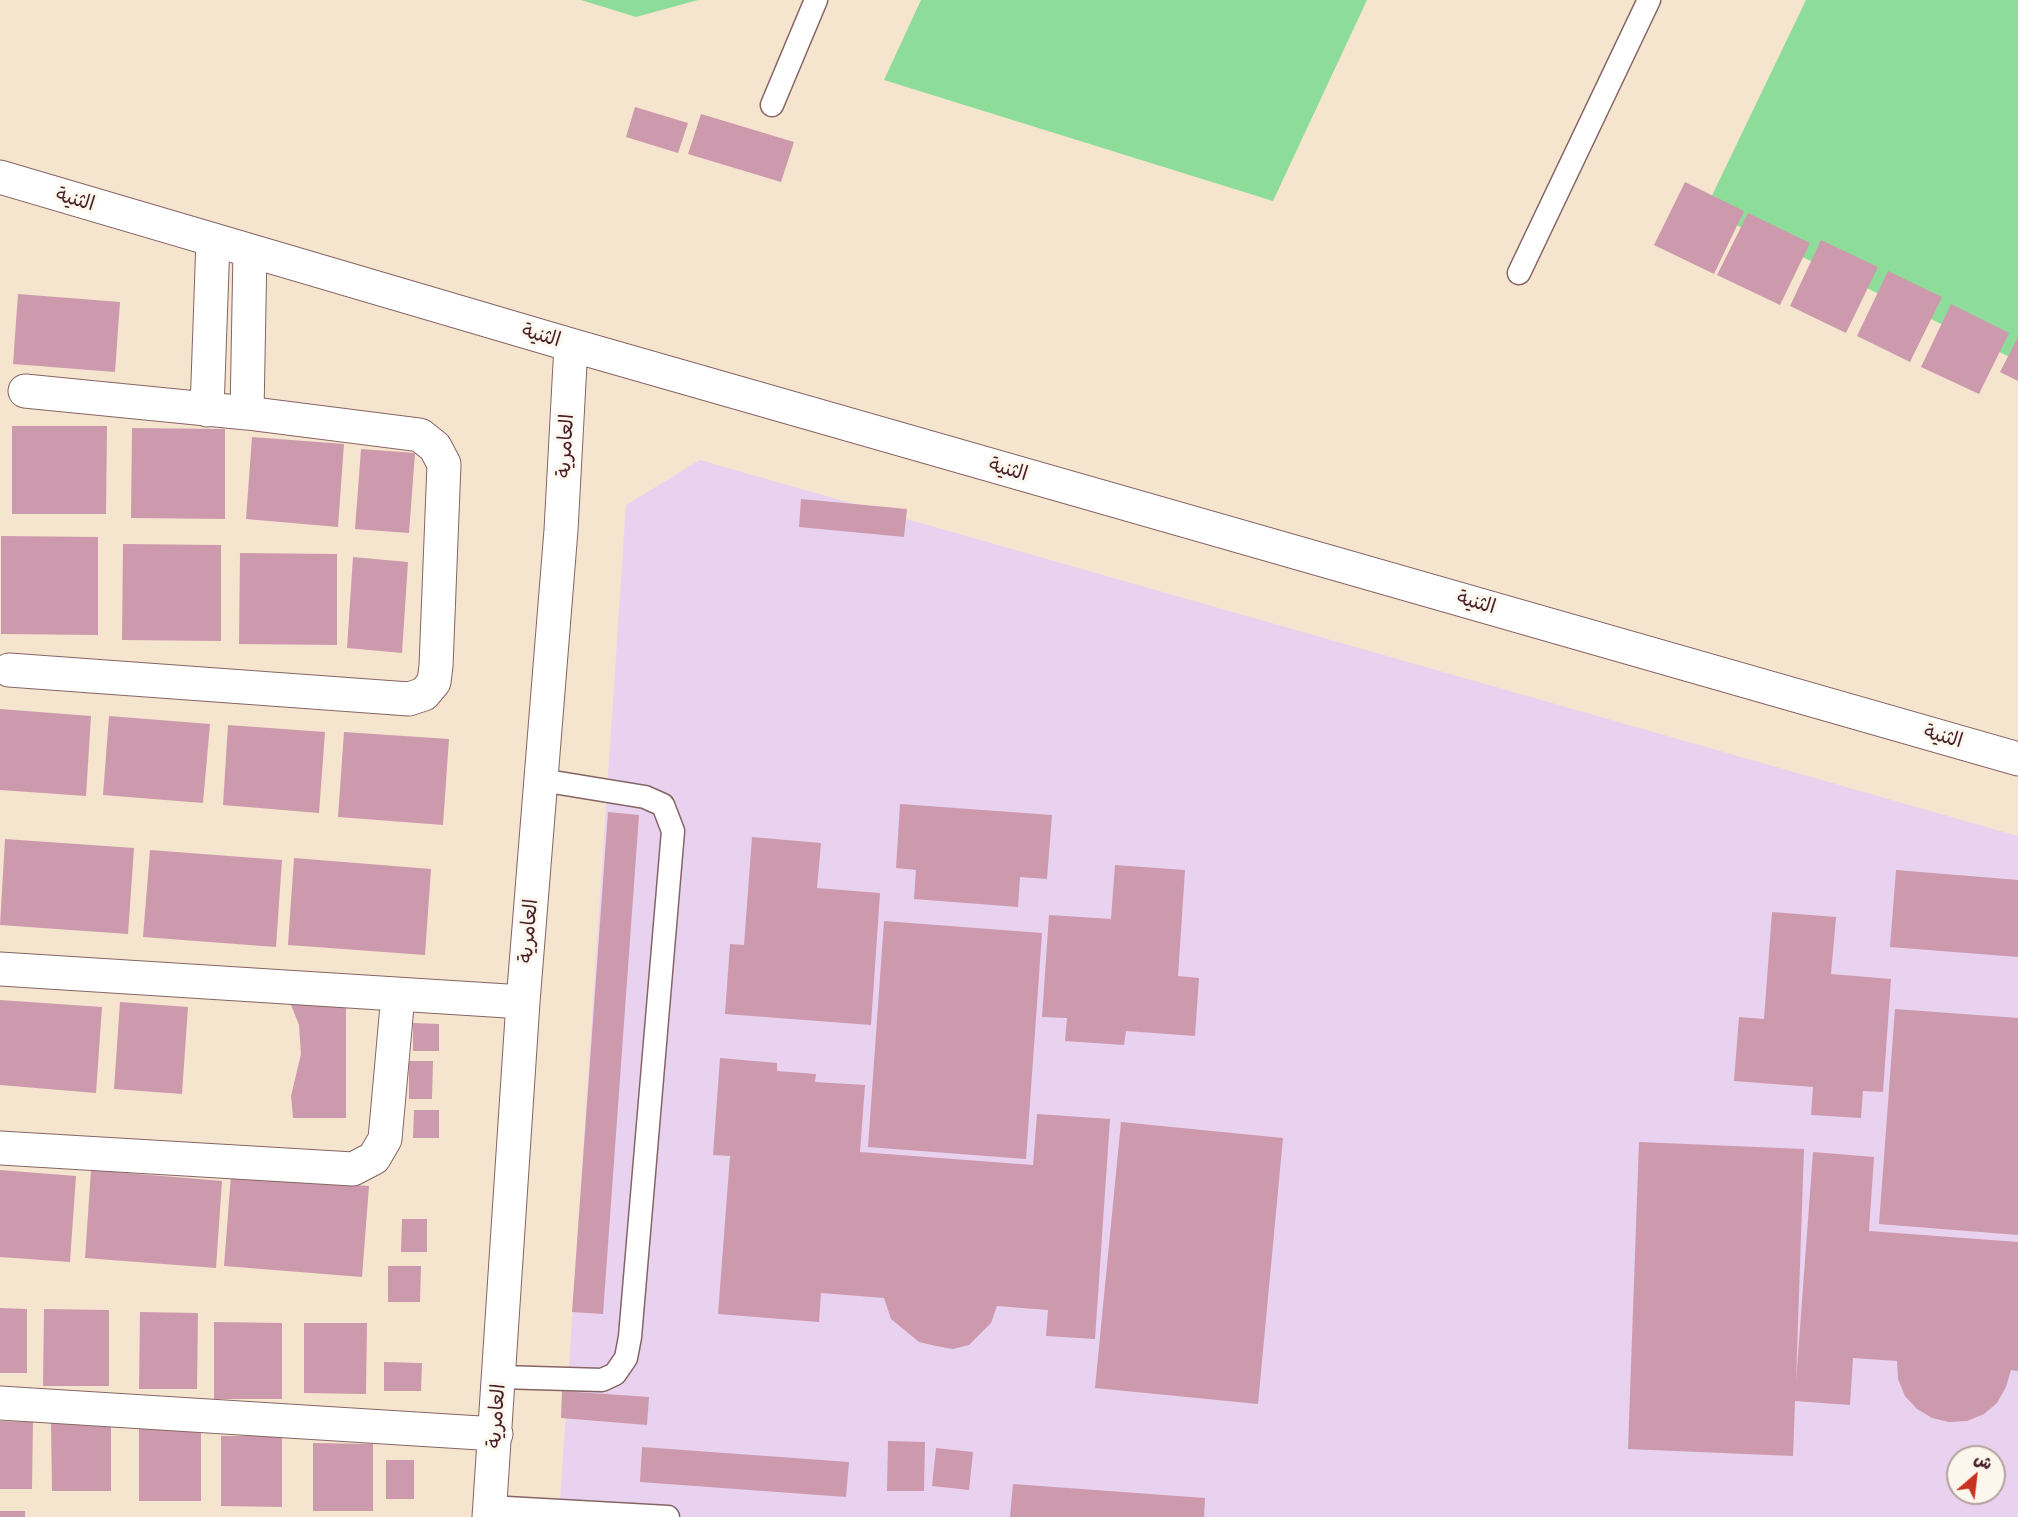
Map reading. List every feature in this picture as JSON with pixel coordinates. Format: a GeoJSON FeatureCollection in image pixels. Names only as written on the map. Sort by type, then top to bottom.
{"type":"FeatureCollection","features":[{"type":"Feature","properties":{"kind":"street","name":"الثنية"},"geometry":{"type":"LineString","coordinates":[[0,177],[571,345],[2018,759]]}},
{"type":"Feature","properties":{"kind":"street"},"geometry":{"type":"LineString","coordinates":[[207,410],[213,240]]}},
{"type":"Feature","properties":{"kind":"street"},"geometry":{"type":"LineString","coordinates":[[247,413],[250,251]]}},
{"type":"Feature","properties":{"kind":"street","name":"العامرية"},"geometry":{"type":"LineString","coordinates":[[489,1512],[500,1377],[523,1002],[561,530],[571,345]]}},
{"type":"Feature","properties":{"kind":"street"},"geometry":{"type":"LineString","coordinates":[[9,670],[409,699],[424,694],[434,681],[436,666],[444,464],[435,447],[420,435],[247,413],[25,391]]}},
{"type":"Feature","properties":{"kind":"street"},"geometry":{"type":"LineString","coordinates":[[0,969],[523,1002]]}},
{"type":"Feature","properties":{"kind":"street"},"geometry":{"type":"LineString","coordinates":[[0,1148],[353,1169],[374,1158],[385,1139],[398,995]]}},
{"type":"Feature","properties":{"kind":"street"},"geometry":{"type":"LineString","coordinates":[[0,1403],[496,1434]]}},
{"type":"Feature","properties":{"kind":"lane"},"geometry":{"type":"LineString","coordinates":[[772,105],[816,0]]}},
{"type":"Feature","properties":{"kind":"lane"},"geometry":{"type":"LineString","coordinates":[[1519,273],[1649,0]]}},
{"type":"Feature","properties":{"kind":"lane"},"geometry":{"type":"LineString","coordinates":[[500,1377],[602,1380],[615,1374],[626,1359],[631,1325],[673,831],[663,805],[645,797],[541,780]]}},
{"type":"Feature","properties":{"kind":"lane"},"geometry":{"type":"LineString","coordinates":[[489,1512],[668,1517]]}},
{"type":"Feature","properties":{"kind":"shaded area"},"geometry":{"type":"Polygon","coordinates":[[[700,460],[2018,836],[2018,1517],[559,1517],[626,505],[700,460]]]}},
{"type":"Feature","properties":{"kind":"green space"},"geometry":{"type":"Polygon","coordinates":[[[581,0],[698,0],[636,17],[581,0]]]}},
{"type":"Feature","properties":{"kind":"green space"},"geometry":{"type":"Polygon","coordinates":[[[921,0],[1367,0],[1273,201],[884,80],[921,0]]]}},
{"type":"Feature","properties":{"kind":"green space"},"geometry":{"type":"Polygon","coordinates":[[[1806,0],[2018,0],[2018,361],[1705,210],[1806,0]]]}},
{"type":"Feature","properties":{"kind":"building"},"geometry":{"type":"Polygon","coordinates":[[[635,107],[688,123],[678,153],[626,137],[635,107]]]}},
{"type":"Feature","properties":{"kind":"building"},"geometry":{"type":"Polygon","coordinates":[[[701,114],[794,142],[781,182],[688,154],[701,114]]]}},
{"type":"Feature","properties":{"kind":"building"},"geometry":{"type":"Polygon","coordinates":[[[1685,182],[1744,211],[1714,274],[1654,245],[1685,182]]]}},
{"type":"Feature","properties":{"kind":"building"},"geometry":{"type":"Polygon","coordinates":[[[1748,213],[1810,243],[1780,305],[1717,275],[1748,213]]]}},
{"type":"Feature","properties":{"kind":"building"},"geometry":{"type":"Polygon","coordinates":[[[1821,240],[1878,267],[1846,333],[1790,306],[1821,240]]]}},
{"type":"Feature","properties":{"kind":"building"},"geometry":{"type":"Polygon","coordinates":[[[1888,271],[1942,297],[1910,362],[1857,336],[1888,271]]]}},
{"type":"Feature","properties":{"kind":"building"},"geometry":{"type":"Polygon","coordinates":[[[18,294],[120,302],[115,372],[13,364],[18,294]]]}},
{"type":"Feature","properties":{"kind":"building"},"geometry":{"type":"Polygon","coordinates":[[[1951,304],[2009,333],[1979,394],[1921,367],[1951,304]]]}},
{"type":"Feature","properties":{"kind":"building"},"geometry":{"type":"Polygon","coordinates":[[[2018,337],[2018,381],[2000,372],[2018,337]]]}},
{"type":"Feature","properties":{"kind":"building"},"geometry":{"type":"Polygon","coordinates":[[[12,426],[107,426],[106,514],[12,514],[12,426]]]}},
{"type":"Feature","properties":{"kind":"building"},"geometry":{"type":"Polygon","coordinates":[[[132,428],[225,429],[225,519],[131,518],[132,428]]]}},
{"type":"Feature","properties":{"kind":"building"},"geometry":{"type":"Polygon","coordinates":[[[252,437],[344,444],[338,527],[246,519],[252,437]]]}},
{"type":"Feature","properties":{"kind":"building"},"geometry":{"type":"Polygon","coordinates":[[[361,449],[415,453],[409,533],[355,529],[361,449]]]}},
{"type":"Feature","properties":{"kind":"building"},"geometry":{"type":"Polygon","coordinates":[[[801,499],[907,509],[904,537],[799,527],[801,499]]]}},
{"type":"Feature","properties":{"kind":"building"},"geometry":{"type":"Polygon","coordinates":[[[1,536],[98,537],[98,635],[1,634],[1,536]]]}},
{"type":"Feature","properties":{"kind":"building"},"geometry":{"type":"Polygon","coordinates":[[[123,544],[221,545],[221,641],[122,640],[123,544]]]}},
{"type":"Feature","properties":{"kind":"building"},"geometry":{"type":"Polygon","coordinates":[[[240,553],[337,554],[337,645],[239,644],[240,553]]]}},
{"type":"Feature","properties":{"kind":"building"},"geometry":{"type":"Polygon","coordinates":[[[353,557],[408,562],[402,653],[347,648],[353,557]]]}},
{"type":"Feature","properties":{"kind":"building"},"geometry":{"type":"Polygon","coordinates":[[[0,709],[91,716],[86,796],[0,790],[0,709]]]}},
{"type":"Feature","properties":{"kind":"building"},"geometry":{"type":"Polygon","coordinates":[[[109,716],[210,724],[203,803],[103,795],[109,716]]]}},
{"type":"Feature","properties":{"kind":"building"},"geometry":{"type":"Polygon","coordinates":[[[228,725],[325,732],[319,813],[223,805],[228,725]]]}},
{"type":"Feature","properties":{"kind":"building"},"geometry":{"type":"Polygon","coordinates":[[[344,732],[449,739],[443,825],[338,817],[344,732]]]}},
{"type":"Feature","properties":{"kind":"building"},"geometry":{"type":"Polygon","coordinates":[[[900,804],[1052,815],[1047,879],[1020,877],[1018,907],[914,899],[916,870],[896,868],[900,804]]]}},
{"type":"Feature","properties":{"kind":"building"},"geometry":{"type":"Polygon","coordinates":[[[608,812],[639,815],[603,1314],[572,1312],[608,812]]]}},
{"type":"Feature","properties":{"kind":"building"},"geometry":{"type":"Polygon","coordinates":[[[752,837],[821,843],[817,888],[880,893],[871,1025],[725,1014],[730,944],[744,945],[752,837]]]}},
{"type":"Feature","properties":{"kind":"building"},"geometry":{"type":"Polygon","coordinates":[[[5,839],[134,848],[128,934],[0,925],[5,839]]]}},
{"type":"Feature","properties":{"kind":"building"},"geometry":{"type":"Polygon","coordinates":[[[150,850],[282,860],[276,947],[143,937],[150,850]]]}},
{"type":"Feature","properties":{"kind":"building"},"geometry":{"type":"Polygon","coordinates":[[[294,858],[431,869],[425,955],[288,945],[294,858]]]}},
{"type":"Feature","properties":{"kind":"building"},"geometry":{"type":"Polygon","coordinates":[[[1115,865],[1185,870],[1178,976],[1199,978],[1195,1036],[1126,1031],[1124,1045],[1065,1041],[1067,1018],[1042,1017],[1049,915],[1111,919],[1115,865]]]}},
{"type":"Feature","properties":{"kind":"building"},"geometry":{"type":"Polygon","coordinates":[[[1896,870],[2018,880],[2018,957],[1890,947],[1896,870]]]}},
{"type":"Feature","properties":{"kind":"building"},"geometry":{"type":"Polygon","coordinates":[[[1772,912],[1836,917],[1831,974],[1891,979],[1883,1092],[1863,1091],[1861,1118],[1811,1115],[1813,1087],[1734,1081],[1739,1017],[1764,1019],[1772,912]]]}},
{"type":"Feature","properties":{"kind":"building"},"geometry":{"type":"Polygon","coordinates":[[[884,921],[1042,933],[1026,1159],[868,1147],[884,921]]]}},
{"type":"Feature","properties":{"kind":"building"},"geometry":{"type":"Polygon","coordinates":[[[0,1000],[102,1007],[96,1093],[0,1085],[0,1000]]]}},
{"type":"Feature","properties":{"kind":"building"},"geometry":{"type":"Polygon","coordinates":[[[289,1000],[346,1001],[346,1118],[293,1118],[291,1096],[301,1054],[299,1025],[289,1000]]]}},
{"type":"Feature","properties":{"kind":"building"},"geometry":{"type":"Polygon","coordinates":[[[120,1002],[188,1007],[182,1094],[114,1089],[120,1002]]]}},
{"type":"Feature","properties":{"kind":"building"},"geometry":{"type":"Polygon","coordinates":[[[1895,1009],[2018,1018],[2018,1235],[1879,1224],[1895,1009]]]}},
{"type":"Feature","properties":{"kind":"building"},"geometry":{"type":"Polygon","coordinates":[[[413,1023],[439,1024],[439,1051],[413,1051],[413,1023]]]}},
{"type":"Feature","properties":{"kind":"building"},"geometry":{"type":"Polygon","coordinates":[[[720,1058],[777,1063],[777,1071],[816,1074],[815,1082],[865,1085],[860,1152],[1033,1165],[1037,1114],[1110,1119],[1095,1339],[1046,1336],[1048,1310],[997,1306],[991,1323],[969,1345],[953,1349],[919,1342],[891,1319],[884,1298],[821,1293],[819,1322],[718,1314],[730,1156],[713,1155],[720,1058]]]}},
{"type":"Feature","properties":{"kind":"building"},"geometry":{"type":"Polygon","coordinates":[[[409,1061],[433,1061],[432,1099],[409,1099],[409,1061]]]}},
{"type":"Feature","properties":{"kind":"building"},"geometry":{"type":"Polygon","coordinates":[[[414,1110],[439,1110],[439,1138],[413,1138],[414,1110]]]}},
{"type":"Feature","properties":{"kind":"building"},"geometry":{"type":"Polygon","coordinates":[[[1121,1122],[1283,1138],[1258,1404],[1095,1388],[1121,1122]]]}},
{"type":"Feature","properties":{"kind":"building"},"geometry":{"type":"Polygon","coordinates":[[[1639,1142],[1804,1149],[1796,1382],[1813,1152],[1874,1157],[1869,1231],[2018,1242],[2018,1371],[2011,1370],[2006,1387],[1997,1403],[1984,1414],[1967,1421],[1949,1422],[1932,1418],[1917,1409],[1905,1396],[1898,1379],[1897,1361],[1853,1358],[1850,1405],[1795,1401],[1793,1456],[1628,1449],[1639,1142]]]}},
{"type":"Feature","properties":{"kind":"building"},"geometry":{"type":"Polygon","coordinates":[[[0,1170],[76,1176],[70,1262],[0,1257],[0,1170]]]}},
{"type":"Feature","properties":{"kind":"building"},"geometry":{"type":"Polygon","coordinates":[[[91,1170],[222,1181],[216,1268],[85,1258],[91,1170]]]}},
{"type":"Feature","properties":{"kind":"building"},"geometry":{"type":"Polygon","coordinates":[[[231,1175],[369,1186],[362,1277],[224,1266],[231,1175]]]}},
{"type":"Feature","properties":{"kind":"building"},"geometry":{"type":"Polygon","coordinates":[[[402,1219],[427,1219],[427,1252],[401,1252],[402,1219]]]}},
{"type":"Feature","properties":{"kind":"building"},"geometry":{"type":"Polygon","coordinates":[[[388,1266],[421,1266],[420,1302],[388,1302],[388,1266]]]}},
{"type":"Feature","properties":{"kind":"building"},"geometry":{"type":"Polygon","coordinates":[[[0,1308],[27,1309],[27,1373],[0,1373],[0,1308]]]}},
{"type":"Feature","properties":{"kind":"building"},"geometry":{"type":"Polygon","coordinates":[[[44,1309],[109,1310],[109,1386],[43,1386],[44,1309]]]}},
{"type":"Feature","properties":{"kind":"building"},"geometry":{"type":"Polygon","coordinates":[[[140,1312],[198,1313],[197,1389],[139,1389],[140,1312]]]}},
{"type":"Feature","properties":{"kind":"building"},"geometry":{"type":"Polygon","coordinates":[[[214,1322],[282,1323],[282,1399],[214,1399],[214,1322]]]}},
{"type":"Feature","properties":{"kind":"building"},"geometry":{"type":"Polygon","coordinates":[[[304,1323],[367,1323],[366,1394],[304,1393],[304,1323]]]}},
{"type":"Feature","properties":{"kind":"building"},"geometry":{"type":"Polygon","coordinates":[[[384,1362],[422,1363],[421,1391],[384,1391],[384,1362]]]}},
{"type":"Feature","properties":{"kind":"building"},"geometry":{"type":"Polygon","coordinates":[[[562,1391],[649,1397],[647,1425],[561,1418],[562,1391]]]}},
{"type":"Feature","properties":{"kind":"building"},"geometry":{"type":"Polygon","coordinates":[[[0,1421],[33,1422],[32,1489],[0,1489],[0,1421]]]}},
{"type":"Feature","properties":{"kind":"building"},"geometry":{"type":"Polygon","coordinates":[[[51,1423],[111,1424],[111,1491],[52,1491],[51,1423]]]}},
{"type":"Feature","properties":{"kind":"building"},"geometry":{"type":"Polygon","coordinates":[[[139,1427],[201,1427],[201,1501],[139,1501],[139,1427]]]}},
{"type":"Feature","properties":{"kind":"building"},"geometry":{"type":"Polygon","coordinates":[[[221,1436],[282,1436],[282,1507],[221,1506],[221,1436]]]}},
{"type":"Feature","properties":{"kind":"building"},"geometry":{"type":"Polygon","coordinates":[[[888,1441],[925,1442],[924,1491],[887,1491],[888,1441]]]}},
{"type":"Feature","properties":{"kind":"building"},"geometry":{"type":"Polygon","coordinates":[[[313,1443],[373,1444],[373,1511],[313,1511],[313,1443]]]}},
{"type":"Feature","properties":{"kind":"building"},"geometry":{"type":"Polygon","coordinates":[[[642,1447],[849,1462],[846,1497],[640,1482],[642,1447]]]}},
{"type":"Feature","properties":{"kind":"building"},"geometry":{"type":"Polygon","coordinates":[[[936,1448],[973,1452],[969,1490],[932,1486],[936,1448]]]}},
{"type":"Feature","properties":{"kind":"building"},"geometry":{"type":"Polygon","coordinates":[[[386,1460],[414,1460],[414,1499],[386,1499],[386,1460]]]}},
{"type":"Feature","properties":{"kind":"building"},"geometry":{"type":"Polygon","coordinates":[[[1013,1484],[1205,1498],[1204,1517],[1010,1517],[1013,1484]]]}},
{"type":"Feature","properties":{"kind":"building"},"geometry":{"type":"Polygon","coordinates":[[[0,1511],[25,1511],[25,1517],[0,1517],[0,1511]]]}}]}
